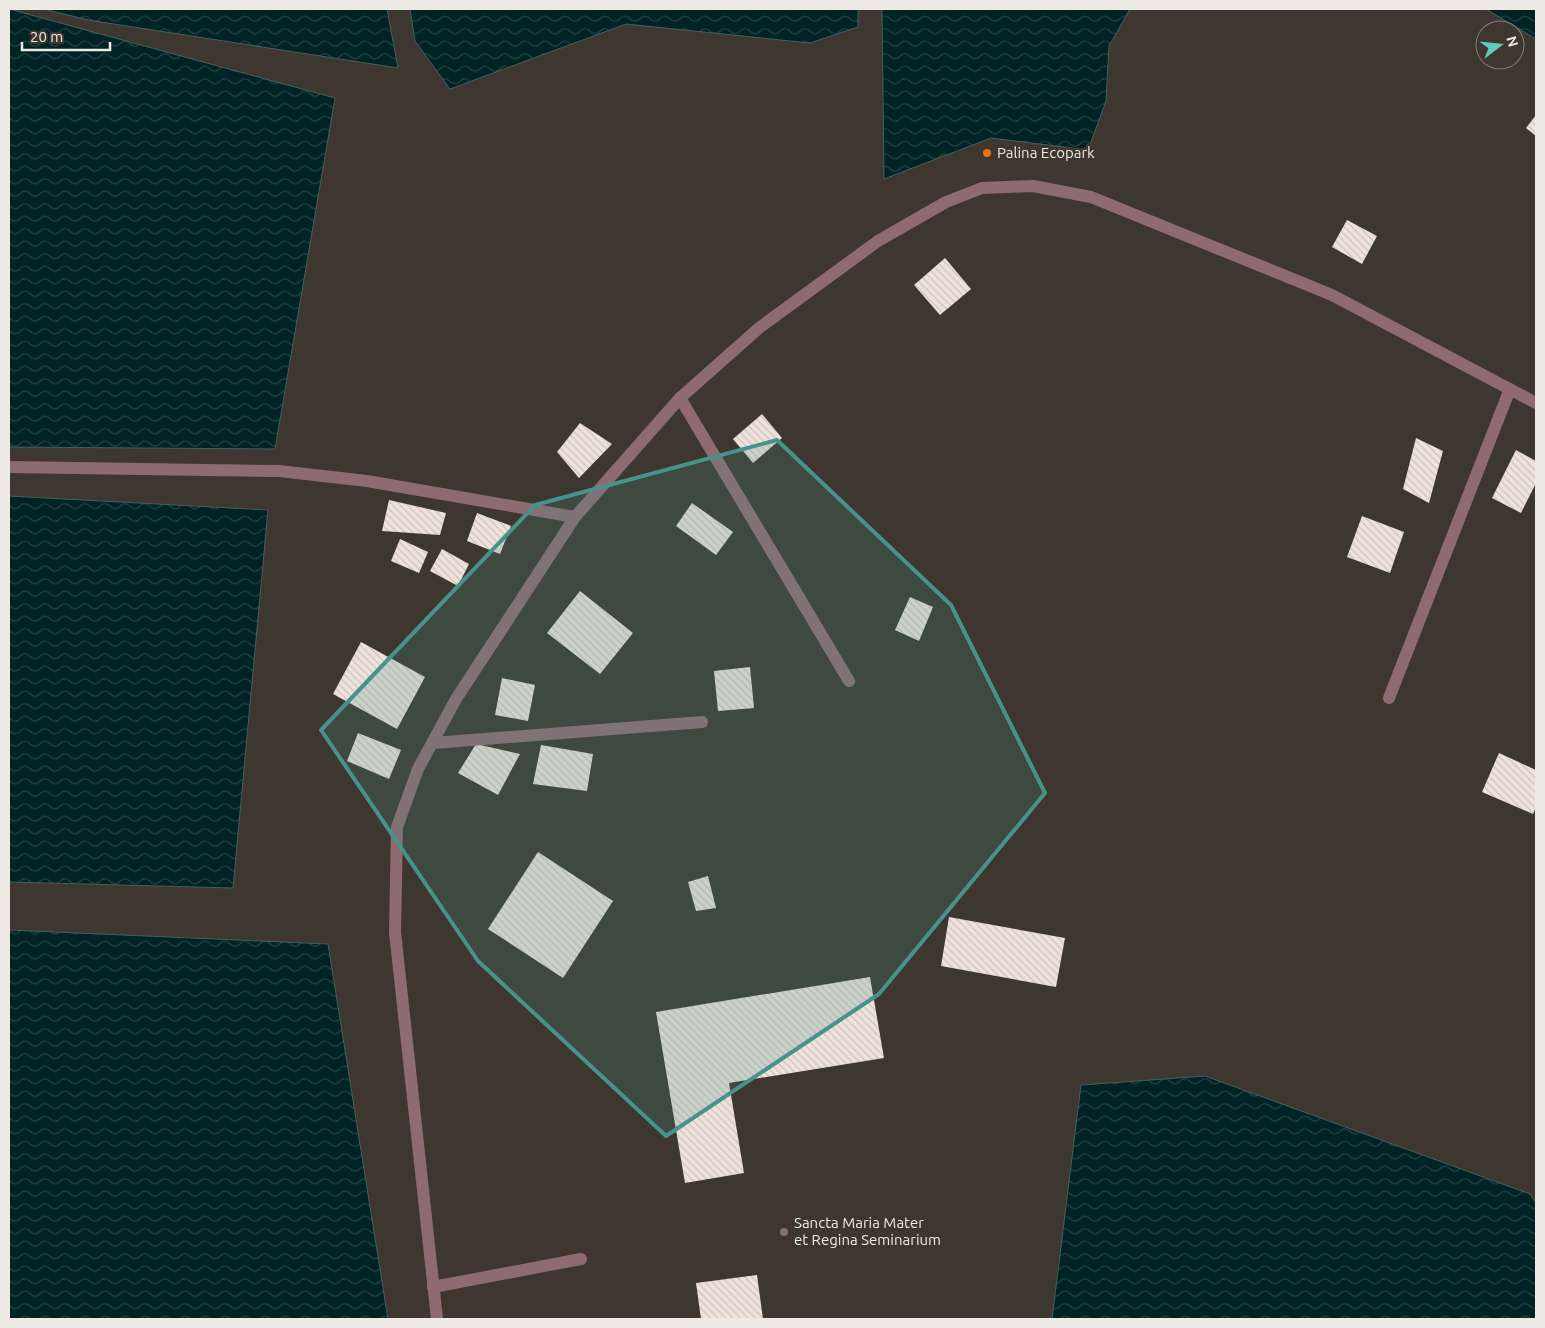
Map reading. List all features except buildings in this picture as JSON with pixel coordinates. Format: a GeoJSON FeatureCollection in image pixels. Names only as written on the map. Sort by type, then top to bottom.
{"type":"FeatureCollection","features":[{"type":"Feature","properties":{"kind":"street"},"geometry":{"type":"LineString","coordinates":[[437,1319],[395,932],[397,827],[418,769],[456,698],[575,517],[680,398],[759,328],[878,241],[946,202],[982,188],[1033,186],[1091,197],[1332,296],[1536,403]]}},
{"type":"Feature","properties":{"kind":"street"},"geometry":{"type":"LineString","coordinates":[[1389,698],[1510,389]]}},
{"type":"Feature","properties":{"kind":"street"},"geometry":{"type":"LineString","coordinates":[[680,398],[849,681]]}},
{"type":"Feature","properties":{"kind":"street"},"geometry":{"type":"LineString","coordinates":[[9,467],[280,471],[367,481],[575,517]]}},
{"type":"Feature","properties":{"kind":"street"},"geometry":{"type":"LineString","coordinates":[[432,743],[702,722]]}},
{"type":"Feature","properties":{"kind":"street"},"geometry":{"type":"LineString","coordinates":[[433,1287],[581,1259]]}},
{"type":"Feature","properties":{"kind":"highlighted area"},"geometry":{"type":"Polygon","coordinates":[[[777,440],[951,605],[1045,793],[879,994],[666,1136],[478,961],[321,730],[535,505],[777,440]]]}},
{"type":"Feature","properties":{"kind":"water"},"geometry":{"type":"Polygon","coordinates":[[[9,9],[335,98],[275,449],[9,447],[9,9]]]}},
{"type":"Feature","properties":{"kind":"water"},"geometry":{"type":"Polygon","coordinates":[[[44,9],[387,9],[398,68],[88,20],[44,9]]]}},
{"type":"Feature","properties":{"kind":"water"},"geometry":{"type":"Polygon","coordinates":[[[410,9],[858,9],[858,27],[810,43],[626,24],[450,89],[415,41],[410,9]]]}},
{"type":"Feature","properties":{"kind":"water"},"geometry":{"type":"Polygon","coordinates":[[[882,9],[1130,9],[1109,46],[1106,101],[1088,150],[991,138],[884,179],[882,9]]]}},
{"type":"Feature","properties":{"kind":"water"},"geometry":{"type":"Polygon","coordinates":[[[1486,9],[1536,9],[1536,39],[1525,32],[1525,20],[1504,20],[1486,9]]]}},
{"type":"Feature","properties":{"kind":"water"},"geometry":{"type":"Polygon","coordinates":[[[9,496],[268,510],[233,888],[9,882],[9,496]]]}},
{"type":"Feature","properties":{"kind":"water"},"geometry":{"type":"Polygon","coordinates":[[[9,930],[328,944],[388,1319],[9,1319],[9,930]]]}},
{"type":"Feature","properties":{"kind":"water"},"geometry":{"type":"Polygon","coordinates":[[[1205,1076],[1530,1194],[1536,1203],[1536,1319],[1052,1319],[1081,1085],[1205,1076]]]}},
{"type":"Feature","properties":{"kind":"place","name":"Palina Ecopark"},"geometry":{"type":"Point","coordinates":[987,153]}},
{"type":"Feature","properties":{"kind":"place","name":"Sancta Maria Mater et Regina Seminarium"},"geometry":{"type":"Point","coordinates":[784,1232]}}]}
